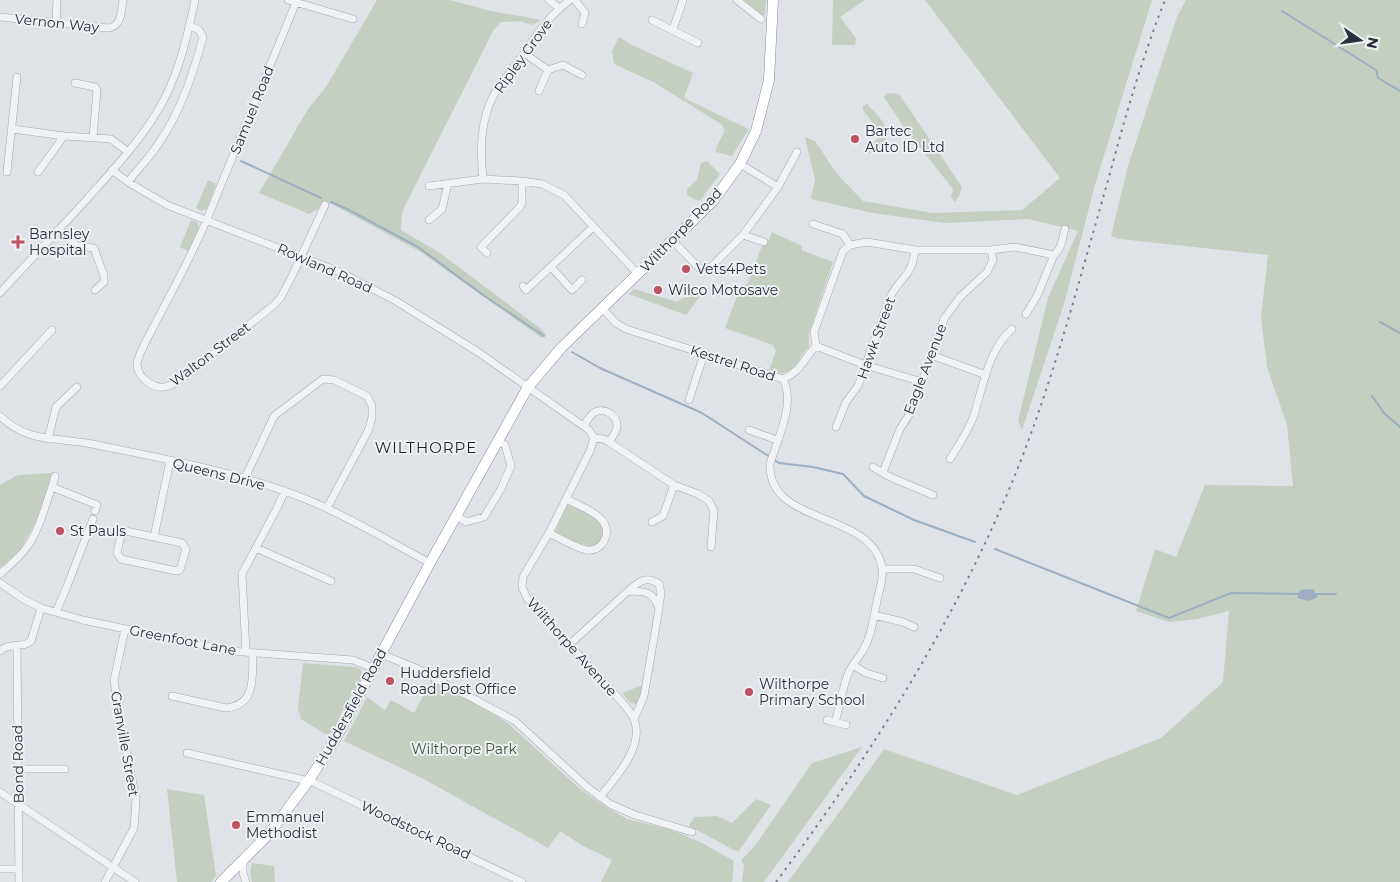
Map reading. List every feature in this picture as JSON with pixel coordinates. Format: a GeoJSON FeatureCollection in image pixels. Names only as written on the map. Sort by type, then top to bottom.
{"type":"FeatureCollection","features":[{"type":"Feature","properties":{"kind":"highway","name":"Wilthorpe Road"},"geometry":{"type":"LineString","coordinates":[[562,347],[713,202],[740,164],[756,131],[769,80],[773,0]]}},
{"type":"Feature","properties":{"kind":"highway","name":"Huddersfield Road"},"geometry":{"type":"LineString","coordinates":[[221,882],[243,862],[268,834],[309,780],[336,738],[430,563],[528,387],[562,347]]}},
{"type":"Feature","properties":{"kind":"street"},"geometry":{"type":"LineString","coordinates":[[56,22],[57,0]]}},
{"type":"Feature","properties":{"kind":"street","name":"Vernon Way"},"geometry":{"type":"LineString","coordinates":[[0,17],[114,27],[121,17],[123,0]]}},
{"type":"Feature","properties":{"kind":"street"},"geometry":{"type":"LineString","coordinates":[[0,293],[112,170],[158,110],[174,77],[183,52],[195,0]]}},
{"type":"Feature","properties":{"kind":"street"},"geometry":{"type":"LineString","coordinates":[[288,0],[297,1],[353,20]]}},
{"type":"Feature","properties":{"kind":"street"},"geometry":{"type":"LineString","coordinates":[[549,0],[559,8]]}},
{"type":"Feature","properties":{"kind":"street","name":"Ripley Grove"},"geometry":{"type":"LineString","coordinates":[[483,179],[482,135],[486,114],[495,94],[542,27],[559,8],[570,0]]}},
{"type":"Feature","properties":{"kind":"street"},"geometry":{"type":"LineString","coordinates":[[575,0],[585,13],[582,24]]}},
{"type":"Feature","properties":{"kind":"street"},"geometry":{"type":"LineString","coordinates":[[674,29],[683,0]]}},
{"type":"Feature","properties":{"kind":"street"},"geometry":{"type":"LineString","coordinates":[[737,0],[761,19]]}},
{"type":"Feature","properties":{"kind":"street","name":"Samuel Road"},"geometry":{"type":"LineString","coordinates":[[207,220],[297,1]]}},
{"type":"Feature","properties":{"kind":"street"},"geometry":{"type":"LineString","coordinates":[[652,20],[674,29],[698,43]]}},
{"type":"Feature","properties":{"kind":"street"},"geometry":{"type":"LineString","coordinates":[[128,182],[159,143],[177,112],[194,72],[203,36],[199,30],[189,25]]}},
{"type":"Feature","properties":{"kind":"street"},"geometry":{"type":"LineString","coordinates":[[524,53],[548,70]]}},
{"type":"Feature","properties":{"kind":"street"},"geometry":{"type":"LineString","coordinates":[[548,70],[563,65],[582,75]]}},
{"type":"Feature","properties":{"kind":"street"},"geometry":{"type":"LineString","coordinates":[[540,91],[548,70]]}},
{"type":"Feature","properties":{"kind":"street"},"geometry":{"type":"LineString","coordinates":[[8,172],[17,77]]}},
{"type":"Feature","properties":{"kind":"street"},"geometry":{"type":"LineString","coordinates":[[75,83],[95,87],[98,90],[93,137]]}},
{"type":"Feature","properties":{"kind":"street"},"geometry":{"type":"LineString","coordinates":[[12,129],[64,136],[111,139],[127,151]]}},
{"type":"Feature","properties":{"kind":"street"},"geometry":{"type":"LineString","coordinates":[[38,172],[64,136]]}},
{"type":"Feature","properties":{"kind":"street"},"geometry":{"type":"LineString","coordinates":[[673,241],[700,269],[711,267],[743,235],[778,187],[797,152]]}},
{"type":"Feature","properties":{"kind":"street"},"geometry":{"type":"LineString","coordinates":[[740,164],[778,187]]}},
{"type":"Feature","properties":{"kind":"street","name":"Rowland Road"},"geometry":{"type":"LineString","coordinates":[[112,170],[128,182],[167,205],[301,256],[349,277],[416,312],[528,387]]}},
{"type":"Feature","properties":{"kind":"street"},"geometry":{"type":"LineString","coordinates":[[429,186],[483,179],[542,184],[564,195],[638,274]]}},
{"type":"Feature","properties":{"kind":"street"},"geometry":{"type":"LineString","coordinates":[[487,254],[481,248],[522,203],[522,181]]}},
{"type":"Feature","properties":{"kind":"street"},"geometry":{"type":"LineString","coordinates":[[429,220],[442,209],[448,184]]}},
{"type":"Feature","properties":{"kind":"street","name":"Walton Street"},"geometry":{"type":"LineString","coordinates":[[207,220],[137,364],[140,375],[152,385],[160,388],[169,387],[183,378],[275,304],[286,289],[325,205]]}},
{"type":"Feature","properties":{"kind":"street"},"geometry":{"type":"LineString","coordinates":[[813,224],[827,233],[844,234],[850,245]]}},
{"type":"Feature","properties":{"kind":"street"},"geometry":{"type":"LineString","coordinates":[[523,286],[526,290],[593,227]]}},
{"type":"Feature","properties":{"kind":"street"},"geometry":{"type":"LineString","coordinates":[[1026,314],[1037,296],[1054,255],[1058,252],[1065,229]]}},
{"type":"Feature","properties":{"kind":"street"},"geometry":{"type":"LineString","coordinates":[[58,230],[77,246],[94,248],[104,276],[104,282],[96,290]]}},
{"type":"Feature","properties":{"kind":"street"},"geometry":{"type":"LineString","coordinates":[[743,235],[764,242]]}},
{"type":"Feature","properties":{"kind":"street"},"geometry":{"type":"LineString","coordinates":[[922,382],[865,365],[816,346],[814,332],[838,262],[843,252],[850,245],[873,243],[915,250],[991,250],[1015,246],[1054,255]]}},
{"type":"Feature","properties":{"kind":"street","name":"Hawk Street"},"geometry":{"type":"LineString","coordinates":[[836,427],[846,402],[858,386],[894,288],[911,270],[915,250]]}},
{"type":"Feature","properties":{"kind":"street","name":"Eagle Avenue"},"geometry":{"type":"LineString","coordinates":[[883,472],[897,436],[912,410],[944,319],[960,297],[987,272],[992,260],[991,250]]}},
{"type":"Feature","properties":{"kind":"street"},"geometry":{"type":"LineString","coordinates":[[551,267],[572,290],[582,280]]}},
{"type":"Feature","properties":{"kind":"street","name":"Kestrel Road"},"geometry":{"type":"LineString","coordinates":[[602,308],[621,327],[783,379],[800,369],[816,346]]}},
{"type":"Feature","properties":{"kind":"street"},"geometry":{"type":"LineString","coordinates":[[950,460],[967,432],[997,348],[1004,336],[1012,329]]}},
{"type":"Feature","properties":{"kind":"street"},"geometry":{"type":"LineString","coordinates":[[0,386],[52,330]]}},
{"type":"Feature","properties":{"kind":"street"},"geometry":{"type":"LineString","coordinates":[[689,400],[704,354]]}},
{"type":"Feature","properties":{"kind":"street"},"geometry":{"type":"LineString","coordinates":[[931,356],[986,375]]}},
{"type":"Feature","properties":{"kind":"street"},"geometry":{"type":"LineString","coordinates":[[245,478],[274,416],[323,379],[334,380],[367,396],[372,406],[372,418],[369,429],[327,508]]}},
{"type":"Feature","properties":{"kind":"street"},"geometry":{"type":"LineString","coordinates":[[783,379],[788,389],[788,404],[770,464],[772,479],[783,498],[789,502],[861,536],[872,544],[878,554],[882,569],[881,585],[868,640],[848,675],[835,722]]}},
{"type":"Feature","properties":{"kind":"street"},"geometry":{"type":"LineString","coordinates":[[528,387],[584,425],[594,438],[604,439],[674,485],[698,494],[709,501],[714,511],[710,548]]}},
{"type":"Feature","properties":{"kind":"street"},"geometry":{"type":"LineString","coordinates":[[48,439],[56,407],[77,388]]}},
{"type":"Feature","properties":{"kind":"street"},"geometry":{"type":"LineString","coordinates":[[584,425],[595,412],[610,413],[614,416],[617,426],[609,442]]}},
{"type":"Feature","properties":{"kind":"street","name":"Queens Drive"},"geometry":{"type":"LineString","coordinates":[[0,416],[9,425],[22,432],[48,439],[84,443],[170,461],[245,478],[285,491],[327,508],[430,563]]}},
{"type":"Feature","properties":{"kind":"street"},"geometry":{"type":"LineString","coordinates":[[749,430],[777,440]]}},
{"type":"Feature","properties":{"kind":"street","name":"Wilthorpe Avenue"},"geometry":{"type":"LineString","coordinates":[[594,438],[590,451],[566,498],[523,577],[522,587],[527,598],[614,694],[634,719]]}},
{"type":"Feature","properties":{"kind":"street"},"geometry":{"type":"LineString","coordinates":[[457,516],[466,522],[484,516],[501,488],[512,466],[506,444],[498,440]]}},
{"type":"Feature","properties":{"kind":"street"},"geometry":{"type":"LineString","coordinates":[[154,537],[170,461]]}},
{"type":"Feature","properties":{"kind":"street"},"geometry":{"type":"LineString","coordinates":[[873,467],[933,495]]}},
{"type":"Feature","properties":{"kind":"street"},"geometry":{"type":"LineString","coordinates":[[0,574],[24,552],[31,541],[43,514],[55,476]]}},
{"type":"Feature","properties":{"kind":"street"},"geometry":{"type":"LineString","coordinates":[[652,522],[663,516],[674,485]]}},
{"type":"Feature","properties":{"kind":"street"},"geometry":{"type":"LineString","coordinates":[[52,486],[97,505],[95,511]]}},
{"type":"Feature","properties":{"kind":"street"},"geometry":{"type":"LineString","coordinates":[[172,696],[226,708],[242,704],[250,691],[250,653],[242,574],[285,491]]}},
{"type":"Feature","properties":{"kind":"street"},"geometry":{"type":"LineString","coordinates":[[548,533],[587,550],[595,549],[602,544],[607,536],[606,526],[602,518],[566,498]]}},
{"type":"Feature","properties":{"kind":"street"},"geometry":{"type":"LineString","coordinates":[[56,612],[93,520]]}},
{"type":"Feature","properties":{"kind":"street"},"geometry":{"type":"LineString","coordinates":[[126,531],[154,537],[182,543],[186,549],[180,570],[176,571],[121,559],[117,553],[122,535],[126,531]]}},
{"type":"Feature","properties":{"kind":"street"},"geometry":{"type":"LineString","coordinates":[[256,548],[331,581]]}},
{"type":"Feature","properties":{"kind":"street"},"geometry":{"type":"LineString","coordinates":[[882,569],[914,570],[940,578]]}},
{"type":"Feature","properties":{"kind":"street"},"geometry":{"type":"LineString","coordinates":[[569,645],[640,581],[648,579],[659,584],[661,593],[659,609],[644,696],[634,719],[635,733],[632,752],[623,768],[600,797]]}},
{"type":"Feature","properties":{"kind":"street","name":"Greenfoot Lane"},"geometry":{"type":"LineString","coordinates":[[0,584],[41,608],[125,629],[230,651],[353,660],[373,668]]}},
{"type":"Feature","properties":{"kind":"street"},"geometry":{"type":"LineString","coordinates":[[628,591],[644,591],[656,599],[659,609]]}},
{"type":"Feature","properties":{"kind":"street"},"geometry":{"type":"LineString","coordinates":[[0,651],[5,646],[28,644],[31,641],[41,608]]}},
{"type":"Feature","properties":{"kind":"street"},"geometry":{"type":"LineString","coordinates":[[874,615],[903,622],[914,627]]}},
{"type":"Feature","properties":{"kind":"street","name":"Granville Street"},"geometry":{"type":"LineString","coordinates":[[105,882],[134,828],[136,799],[120,721],[114,680],[125,629]]}},
{"type":"Feature","properties":{"kind":"street","name":"Bond Road"},"geometry":{"type":"LineString","coordinates":[[16,645],[18,882]]}},
{"type":"Feature","properties":{"kind":"street"},"geometry":{"type":"LineString","coordinates":[[381,654],[418,669],[514,721],[600,797],[619,809],[692,832]]}},
{"type":"Feature","properties":{"kind":"street"},"geometry":{"type":"LineString","coordinates":[[853,665],[866,673],[882,678]]}},
{"type":"Feature","properties":{"kind":"street"},"geometry":{"type":"LineString","coordinates":[[827,720],[846,725]]}},
{"type":"Feature","properties":{"kind":"street","name":"Woodstock Road"},"geometry":{"type":"LineString","coordinates":[[187,752],[309,780],[522,882]]}},
{"type":"Feature","properties":{"kind":"street"},"geometry":{"type":"LineString","coordinates":[[18,769],[65,769]]}},
{"type":"Feature","properties":{"kind":"street"},"geometry":{"type":"LineString","coordinates":[[0,792],[136,882]]}},
{"type":"Feature","properties":{"kind":"street"},"geometry":{"type":"LineString","coordinates":[[243,862],[243,873],[246,882]]}},
{"type":"Feature","properties":{"kind":"street"},"geometry":{"type":"LineString","coordinates":[[0,869],[18,868]]}},
{"type":"Feature","properties":{"kind":"green space"},"geometry":{"type":"Polygon","coordinates":[[[377,0],[450,0],[491,11],[541,20],[533,25],[520,21],[501,22],[493,31],[402,212],[401,230],[440,253],[541,329],[546,335],[542,338],[421,252],[330,203],[309,214],[259,193],[308,109],[326,87],[377,0]]]}},
{"type":"Feature","properties":{"kind":"green space"},"geometry":{"type":"Polygon","coordinates":[[[744,0],[766,0],[765,15],[762,15],[744,0]]]}},
{"type":"Feature","properties":{"kind":"green space"},"geometry":{"type":"Polygon","coordinates":[[[833,0],[865,0],[840,17],[856,38],[855,45],[832,45],[833,0]]]}},
{"type":"Feature","properties":{"kind":"green space"},"geometry":{"type":"Polygon","coordinates":[[[925,0],[1152,0],[1095,185],[1064,304],[1022,430],[1018,421],[1048,298],[1078,231],[1028,219],[945,223],[873,213],[811,199],[815,180],[805,137],[815,141],[837,174],[863,201],[932,213],[1022,210],[1060,178],[925,0]]]}},
{"type":"Feature","properties":{"kind":"green space"},"geometry":{"type":"Polygon","coordinates":[[[1186,0],[1400,0],[1400,882],[788,882],[884,749],[1017,795],[1161,738],[1223,682],[1229,611],[1198,619],[1169,622],[1136,611],[1155,549],[1176,557],[1205,485],[1293,486],[1287,425],[1267,367],[1261,317],[1268,255],[1120,239],[1111,236],[1128,166],[1177,17],[1186,0]]]}},
{"type":"Feature","properties":{"kind":"green space"},"geometry":{"type":"Polygon","coordinates":[[[619,37],[632,45],[693,73],[684,98],[749,129],[732,156],[716,152],[716,148],[725,130],[721,124],[655,83],[614,64],[612,51],[619,37]]]}},
{"type":"Feature","properties":{"kind":"green space"},"geometry":{"type":"Polygon","coordinates":[[[888,93],[899,94],[962,187],[955,202],[951,197],[953,189],[906,130],[884,97],[888,93]]]}},
{"type":"Feature","properties":{"kind":"green space"},"geometry":{"type":"Polygon","coordinates":[[[867,104],[883,122],[887,133],[883,144],[869,153],[865,152],[866,148],[882,135],[863,110],[863,106],[867,104]]]}},
{"type":"Feature","properties":{"kind":"green space"},"geometry":{"type":"Polygon","coordinates":[[[707,161],[720,174],[700,201],[687,195],[687,189],[697,180],[701,163],[707,161]]]}},
{"type":"Feature","properties":{"kind":"green space"},"geometry":{"type":"Polygon","coordinates":[[[208,180],[216,184],[207,209],[201,211],[196,208],[208,180]]]}},
{"type":"Feature","properties":{"kind":"green space"},"geometry":{"type":"Polygon","coordinates":[[[191,220],[197,222],[199,229],[189,252],[180,247],[191,220]]]}},
{"type":"Feature","properties":{"kind":"green space"},"geometry":{"type":"Polygon","coordinates":[[[772,232],[802,246],[801,250],[833,262],[809,334],[809,347],[794,367],[785,372],[778,373],[769,371],[776,351],[773,345],[725,328],[740,288],[748,283],[762,246],[767,244],[772,232]]]}},
{"type":"Feature","properties":{"kind":"green space"},"geometry":{"type":"Polygon","coordinates":[[[634,289],[677,302],[683,298],[701,295],[686,315],[629,294],[634,289]]]}},
{"type":"Feature","properties":{"kind":"green space"},"geometry":{"type":"Polygon","coordinates":[[[53,473],[40,514],[21,549],[0,568],[0,485],[18,475],[53,473]]]}},
{"type":"Feature","properties":{"kind":"green space"},"geometry":{"type":"Polygon","coordinates":[[[568,503],[600,520],[605,534],[595,545],[588,546],[575,543],[555,532],[568,503]]]}},
{"type":"Feature","properties":{"kind":"green space"},"geometry":{"type":"Polygon","coordinates":[[[303,663],[354,667],[359,668],[362,672],[361,679],[343,710],[333,733],[325,734],[301,719],[298,708],[303,663]]]}},
{"type":"Feature","properties":{"kind":"green space","name":"Wilthorpe Park"},"geometry":{"type":"Polygon","coordinates":[[[431,681],[489,711],[510,725],[580,789],[608,808],[627,819],[672,830],[702,843],[734,861],[732,882],[601,882],[612,860],[583,846],[560,831],[548,848],[420,777],[344,741],[367,697],[385,710],[391,700],[414,713],[431,681]]]}},
{"type":"Feature","properties":{"kind":"green space"},"geometry":{"type":"Polygon","coordinates":[[[643,685],[638,705],[630,702],[622,693],[643,685]]]}},
{"type":"Feature","properties":{"kind":"green space"},"geometry":{"type":"Polygon","coordinates":[[[862,747],[764,882],[742,882],[744,865],[741,860],[754,847],[812,763],[862,747]]]}},
{"type":"Feature","properties":{"kind":"green space"},"geometry":{"type":"Polygon","coordinates":[[[167,789],[204,795],[216,876],[211,882],[177,882],[167,789]]]}},
{"type":"Feature","properties":{"kind":"green space"},"geometry":{"type":"Polygon","coordinates":[[[756,799],[771,805],[738,852],[689,826],[694,817],[717,816],[732,823],[756,799]]]}},
{"type":"Feature","properties":{"kind":"green space"},"geometry":{"type":"Polygon","coordinates":[[[252,863],[274,866],[275,882],[252,882],[250,873],[252,863]]]}},
{"type":"Feature","properties":{"kind":"water"},"geometry":{"type":"Polygon","coordinates":[[[1313,589],[1318,597],[1309,601],[1297,598],[1300,590],[1313,589]]]}},
{"type":"Feature","properties":{"kind":"waterway"},"geometry":{"type":"LineString","coordinates":[[1282,11],[1376,70],[1378,78],[1400,91]]}},
{"type":"Feature","properties":{"kind":"waterway"},"geometry":{"type":"LineString","coordinates":[[241,161],[321,198]]}},
{"type":"Feature","properties":{"kind":"waterway"},"geometry":{"type":"LineString","coordinates":[[331,202],[418,247],[483,295],[544,336]]}},
{"type":"Feature","properties":{"kind":"waterway"},"geometry":{"type":"LineString","coordinates":[[1380,322],[1400,333]]}},
{"type":"Feature","properties":{"kind":"waterway"},"geometry":{"type":"LineString","coordinates":[[572,352],[600,368],[702,413],[770,457]]}},
{"type":"Feature","properties":{"kind":"waterway"},"geometry":{"type":"LineString","coordinates":[[1372,396],[1384,413],[1400,427]]}},
{"type":"Feature","properties":{"kind":"waterway"},"geometry":{"type":"LineString","coordinates":[[774,460],[779,463],[813,467],[843,474],[864,496],[914,520],[975,542]]}},
{"type":"Feature","properties":{"kind":"waterway"},"geometry":{"type":"LineString","coordinates":[[995,549],[1169,618],[1231,593],[1299,594]]}},
{"type":"Feature","properties":{"kind":"waterway"},"geometry":{"type":"LineString","coordinates":[[1314,594],[1336,594]]}},
{"type":"Feature","properties":{"kind":"railway"},"geometry":{"type":"LineString","coordinates":[[776,882],[849,780],[916,674],[976,563],[1002,506],[1026,447],[1060,347],[1134,88],[1165,0]]}},
{"type":"Feature","properties":{"kind":"place","name":"Bartec Auto ID Ltd"},"geometry":{"type":"Point","coordinates":[855,139]}},
{"type":"Feature","properties":{"kind":"place","name":"Barnsley Hospital"},"geometry":{"type":"Point","coordinates":[18,242]}},
{"type":"Feature","properties":{"kind":"place","name":"Vets4Pets"},"geometry":{"type":"Point","coordinates":[686,269]}},
{"type":"Feature","properties":{"kind":"place","name":"Wilco Motosave"},"geometry":{"type":"Point","coordinates":[658,290]}},
{"type":"Feature","properties":{"kind":"place","name":"St Pauls"},"geometry":{"type":"Point","coordinates":[60,531]}},
{"type":"Feature","properties":{"kind":"place","name":"Huddersfield Road Post Office"},"geometry":{"type":"Point","coordinates":[390,681]}},
{"type":"Feature","properties":{"kind":"place","name":"Wilthorpe Primary School"},"geometry":{"type":"Point","coordinates":[749,692]}},
{"type":"Feature","properties":{"kind":"place","name":"Emmanuel Methodist"},"geometry":{"type":"Point","coordinates":[236,825]}},
{"type":"Feature","properties":{"kind":"district","name":"WILTHORPE"},"geometry":{"type":"Point","coordinates":[426,448]}}]}
